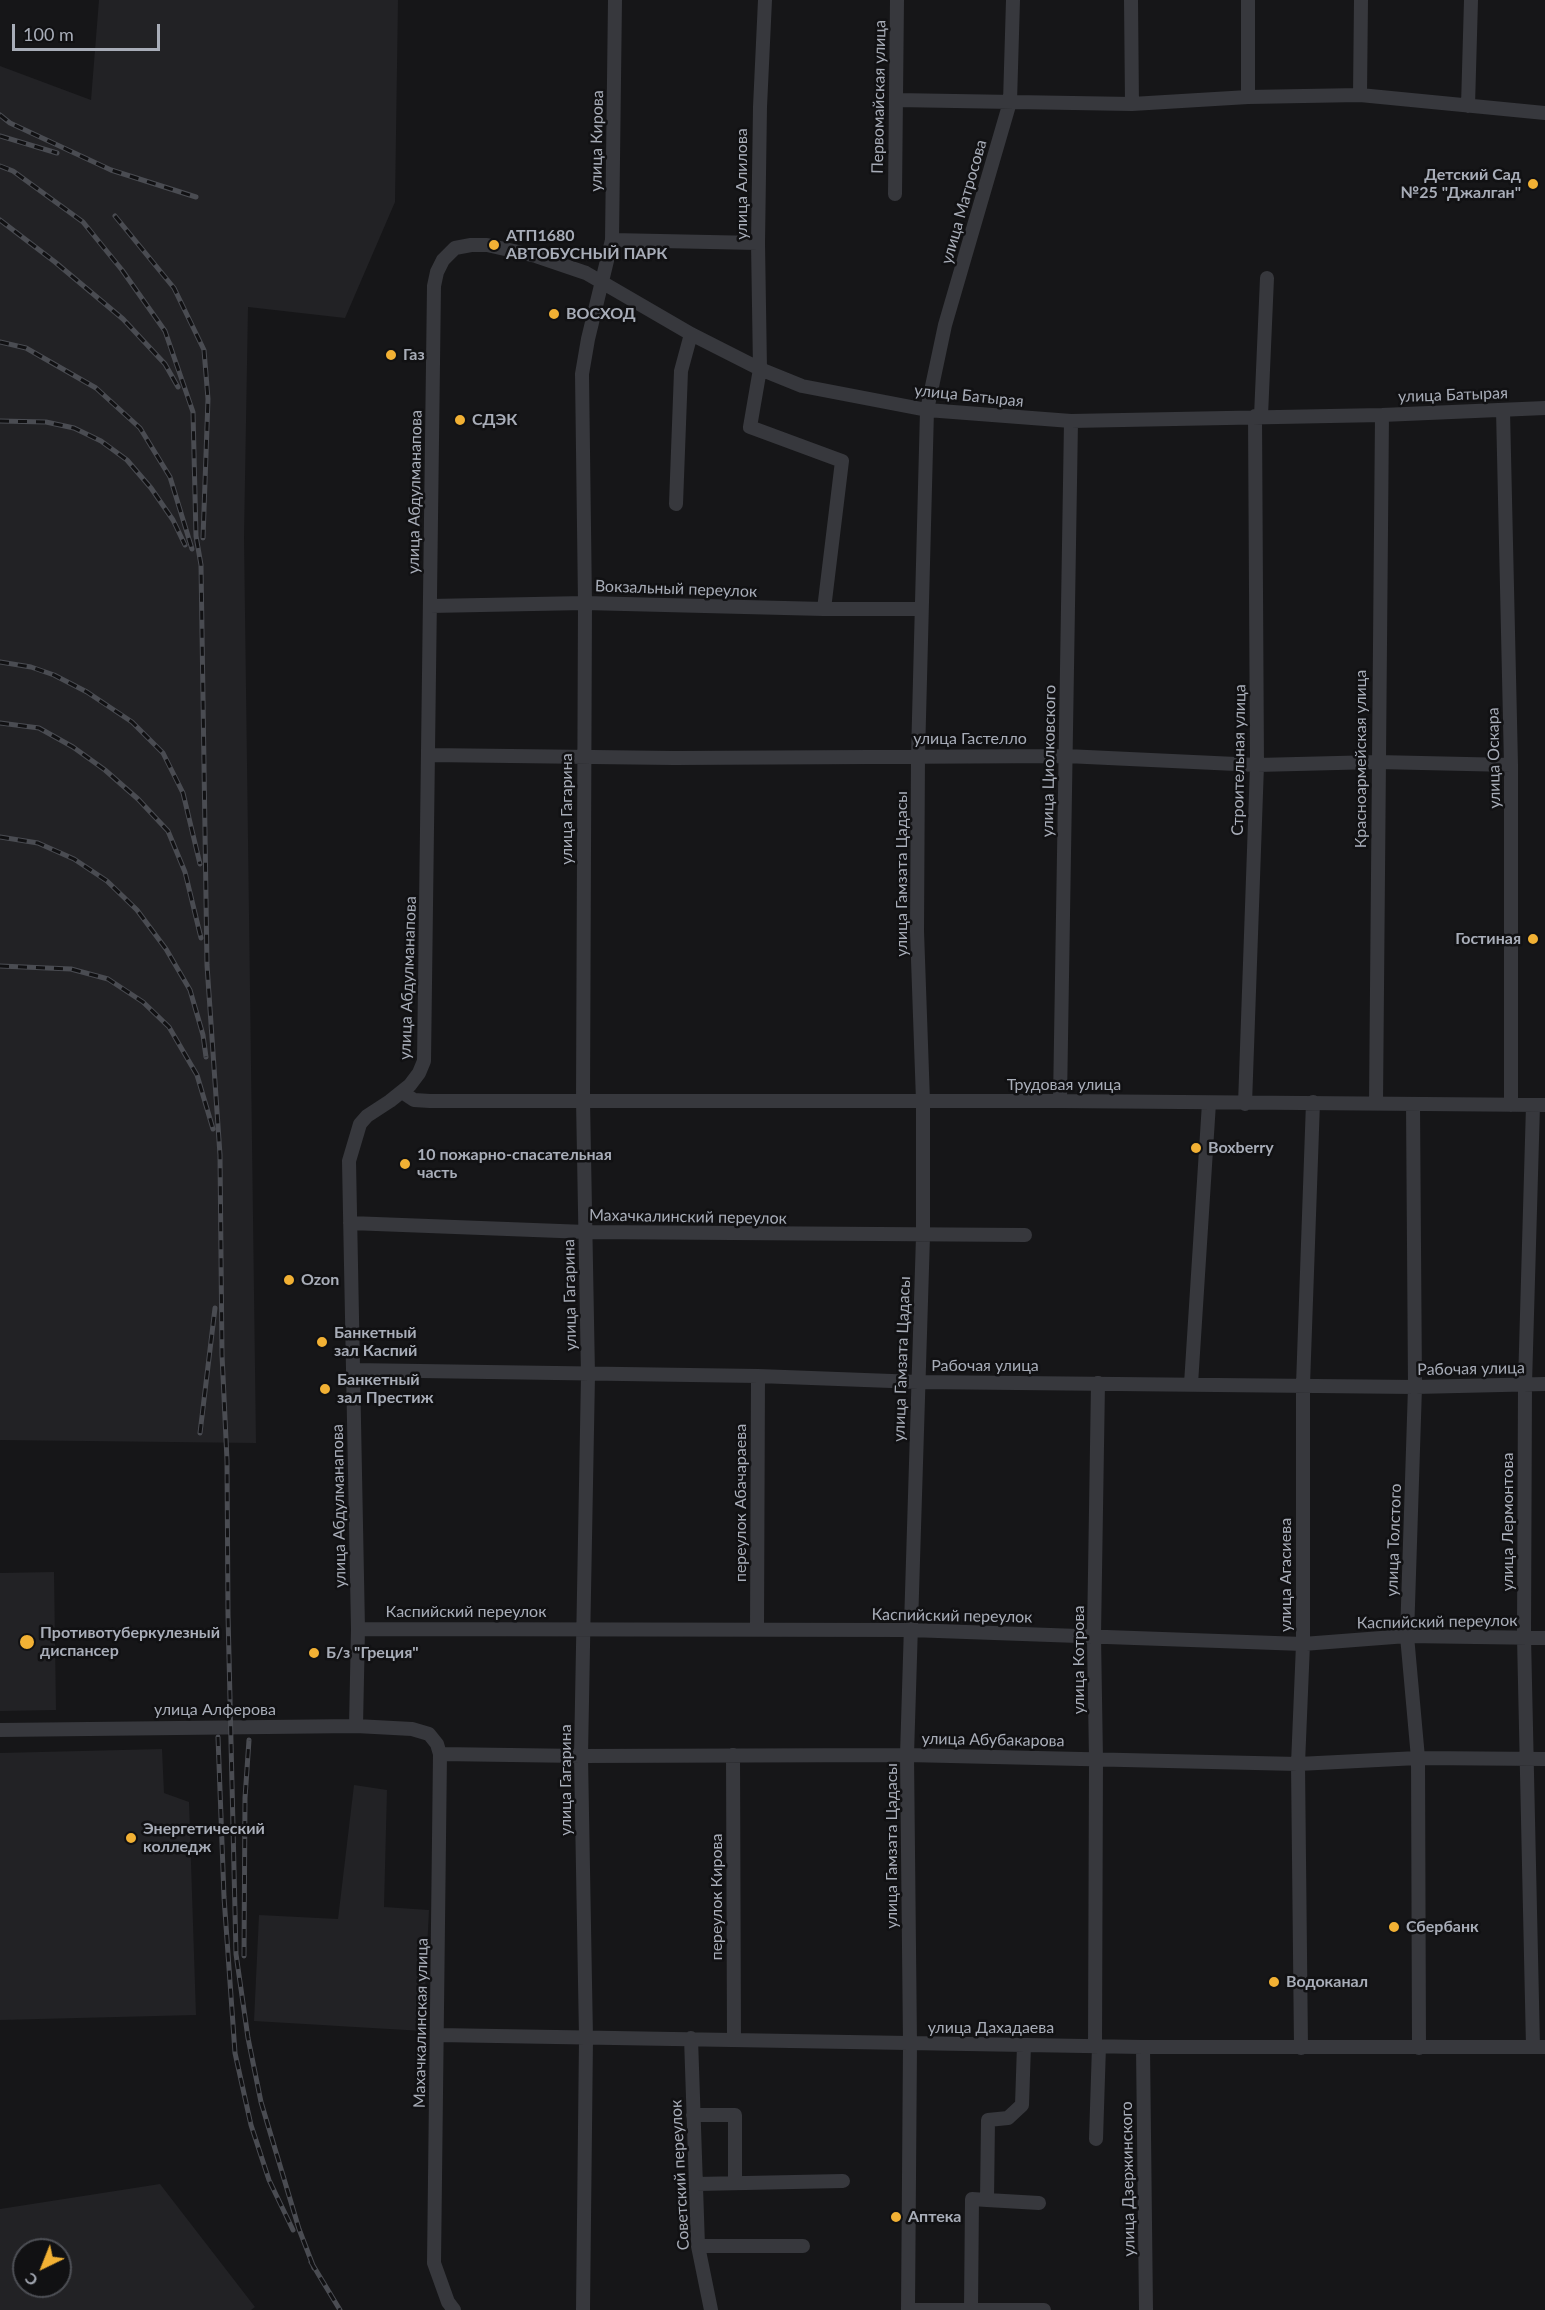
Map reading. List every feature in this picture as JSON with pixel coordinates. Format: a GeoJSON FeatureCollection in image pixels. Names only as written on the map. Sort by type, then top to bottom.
{"type":"FeatureCollection","features":[{"type":"Feature","properties":{"kind":"street","name":"улица Кирова"},"geometry":{"type":"LineString","coordinates":[[603,282],[612,240],[615,0]]}},
{"type":"Feature","properties":{"kind":"street","name":"улица Алилова"},"geometry":{"type":"LineString","coordinates":[[765,0],[760,107],[758,243],[760,369],[750,426],[842,461],[824,609]]}},
{"type":"Feature","properties":{"kind":"street","name":"Первомайская улица"},"geometry":{"type":"LineString","coordinates":[[895,194],[897,0]]}},
{"type":"Feature","properties":{"kind":"street","name":"улица Матросова"},"geometry":{"type":"LineString","coordinates":[[927,410],[945,325],[1010,102],[1013,0]]}},
{"type":"Feature","properties":{"kind":"street"},"geometry":{"type":"LineString","coordinates":[[1131,0],[1132,104]]}},
{"type":"Feature","properties":{"kind":"street"},"geometry":{"type":"LineString","coordinates":[[1248,0],[1248,97]]}},
{"type":"Feature","properties":{"kind":"street"},"geometry":{"type":"LineString","coordinates":[[1360,95],[1361,0]]}},
{"type":"Feature","properties":{"kind":"street"},"geometry":{"type":"LineString","coordinates":[[1468,106],[1471,0]]}},
{"type":"Feature","properties":{"kind":"street"},"geometry":{"type":"LineString","coordinates":[[896,100],[1132,104],[1248,97],[1360,95],[1545,113]]}},
{"type":"Feature","properties":{"kind":"street"},"geometry":{"type":"LineString","coordinates":[[612,240],[758,243]]}},
{"type":"Feature","properties":{"kind":"street","name":"улица Батырая"},"geometry":{"type":"LineString","coordinates":[[437,272],[455,248],[471,245],[487,245],[536,256],[586,273],[691,334],[760,369],[802,386],[927,410],[1071,421],[1382,415],[1545,408]]}},
{"type":"Feature","properties":{"kind":"street","name":"улица Абдулманапова"},"geometry":{"type":"LineString","coordinates":[[356,1726],[358,1629],[349,1161],[360,1124],[367,1116],[402,1092],[420,1073],[426,1043],[434,286],[437,272]]}},
{"type":"Feature","properties":{"kind":"street","name":"Строительная улица"},"geometry":{"type":"LineString","coordinates":[[1245,1104],[1257,765],[1258,416],[1267,278]]}},
{"type":"Feature","properties":{"kind":"street","name":"улица Гагарина"},"geometry":{"type":"LineString","coordinates":[[583,2310],[586,2038],[581,1756],[588,1375],[583,1100],[585,603],[582,374],[588,339],[603,282]]}},
{"type":"Feature","properties":{"kind":"street"},"geometry":{"type":"LineString","coordinates":[[676,504],[681,371],[691,334]]}},
{"type":"Feature","properties":{"kind":"street","name":"улица Гамзата Цадасы"},"geometry":{"type":"LineString","coordinates":[[909,2310],[910,2044],[907,1755],[923,1236],[923,1101],[917,931],[918,756],[927,410]]}},
{"type":"Feature","properties":{"kind":"street","name":"улица Оскара"},"geometry":{"type":"LineString","coordinates":[[1503,410],[1511,765],[1511,1105]]}},
{"type":"Feature","properties":{"kind":"street","name":"Красноармейская улица"},"geometry":{"type":"LineString","coordinates":[[1376,1103],[1377,762],[1382,415]]}},
{"type":"Feature","properties":{"kind":"street","name":"улица Циолковского"},"geometry":{"type":"LineString","coordinates":[[1060,1101],[1071,421]]}},
{"type":"Feature","properties":{"kind":"street","name":"Вокзальный переулок"},"geometry":{"type":"LineString","coordinates":[[430,606],[585,603],[921,609]]}},
{"type":"Feature","properties":{"kind":"street","name":"улица Гастелло"},"geometry":{"type":"LineString","coordinates":[[429,755],[1066,756],[1257,765],[1377,762],[1511,765]]}},
{"type":"Feature","properties":{"kind":"street","name":"Трудовая улица"},"geometry":{"type":"LineString","coordinates":[[402,1092],[414,1100],[430,1101],[583,1100],[675,1103],[1060,1101],[1539,1105]]}},
{"type":"Feature","properties":{"kind":"street","name":"улица Агасиева"},"geometry":{"type":"LineString","coordinates":[[1301,2048],[1298,1764],[1303,1644],[1303,1385],[1313,1102]]}},
{"type":"Feature","properties":{"kind":"street"},"geometry":{"type":"LineString","coordinates":[[1191,1384],[1209,1103]]}},
{"type":"Feature","properties":{"kind":"street","name":"улица Толстого"},"geometry":{"type":"LineString","coordinates":[[1413,1104],[1415,1387],[1407,1636],[1418,1758],[1419,2048]]}},
{"type":"Feature","properties":{"kind":"street","name":"улица Лермонтова"},"geometry":{"type":"LineString","coordinates":[[1539,1105],[1524,1384],[1524,1637],[1539,2047]]}},
{"type":"Feature","properties":{"kind":"street","name":"Махачкалинский переулок"},"geometry":{"type":"LineString","coordinates":[[350,1223],[586,1233],[1025,1235]]}},
{"type":"Feature","properties":{"kind":"street","name":"Рабочая улица"},"geometry":{"type":"LineString","coordinates":[[353,1370],[758,1376],[918,1382],[1415,1387],[1545,1384]]}},
{"type":"Feature","properties":{"kind":"street","name":"переулок Абачараева"},"geometry":{"type":"LineString","coordinates":[[757,1629],[758,1376]]}},
{"type":"Feature","properties":{"kind":"street","name":"улица Котрова"},"geometry":{"type":"LineString","coordinates":[[1096,2139],[1094,1636],[1098,1383]]}},
{"type":"Feature","properties":{"kind":"street","name":"Каспийский переулок"},"geometry":{"type":"LineString","coordinates":[[358,1629],[910,1630],[1303,1644],[1407,1636],[1545,1638]]}},
{"type":"Feature","properties":{"kind":"street","name":"улица Алферова"},"geometry":{"type":"LineString","coordinates":[[0,1730],[356,1726],[412,1729],[429,1734]]}},
{"type":"Feature","properties":{"kind":"street","name":"Махачкалинская улица"},"geometry":{"type":"LineString","coordinates":[[429,1734],[437,1744],[440,1754],[434,2263],[446,2307]]}},
{"type":"Feature","properties":{"kind":"street","name":"улица Абубакарова"},"geometry":{"type":"LineString","coordinates":[[440,1754],[907,1755],[1298,1764],[1418,1758],[1545,1759]]}},
{"type":"Feature","properties":{"kind":"street","name":"переулок Кирова"},"geometry":{"type":"LineString","coordinates":[[733,1755],[734,2039]]}},
{"type":"Feature","properties":{"kind":"street","name":"улица Дахадаева"},"geometry":{"type":"LineString","coordinates":[[438,2035],[1143,2047],[1539,2047]]}},
{"type":"Feature","properties":{"kind":"street","name":"Советский переулок"},"geometry":{"type":"LineString","coordinates":[[691,2038],[698,2246],[711,2310]]}},
{"type":"Feature","properties":{"kind":"street"},"geometry":{"type":"LineString","coordinates":[[987,2200],[988,2120],[1008,2118],[1022,2105],[1024,2045]]}},
{"type":"Feature","properties":{"kind":"street","name":"улица Дзержинского"},"geometry":{"type":"LineString","coordinates":[[1143,2047],[1146,2310]]}},
{"type":"Feature","properties":{"kind":"street"},"geometry":{"type":"LineString","coordinates":[[693,2115],[735,2115],[735,2183]]}},
{"type":"Feature","properties":{"kind":"street"},"geometry":{"type":"LineString","coordinates":[[696,2184],[843,2181]]}},
{"type":"Feature","properties":{"kind":"street"},"geometry":{"type":"LineString","coordinates":[[970,2309],[972,2199],[1039,2203]]}},
{"type":"Feature","properties":{"kind":"street"},"geometry":{"type":"LineString","coordinates":[[698,2246],[803,2246]]}},
{"type":"Feature","properties":{"kind":"street"},"geometry":{"type":"LineString","coordinates":[[909,2310],[1044,2310]]}},
{"type":"Feature","properties":{"kind":"shaded area"},"geometry":{"type":"Polygon","coordinates":[[[99,0],[398,0],[395,202],[345,318],[248,307],[244,537],[256,1443],[0,1440],[0,66],[91,100],[99,0]]]}},
{"type":"Feature","properties":{"kind":"shaded area","name":"Противотуберкулезный диспансер"},"geometry":{"type":"Polygon","coordinates":[[[54,1572],[56,1710],[0,1711],[0,1573],[54,1572]]]}},
{"type":"Feature","properties":{"kind":"shaded area"},"geometry":{"type":"Polygon","coordinates":[[[162,1749],[164,1793],[189,1802],[196,2015],[0,2020],[0,1753],[162,1749]]]}},
{"type":"Feature","properties":{"kind":"shaded area"},"geometry":{"type":"Polygon","coordinates":[[[354,1785],[387,1790],[384,1907],[429,1910],[423,2031],[254,2021],[259,1915],[338,1919],[354,1785]]]}},
{"type":"Feature","properties":{"kind":"shaded area"},"geometry":{"type":"Polygon","coordinates":[[[160,2184],[255,2307],[251,2310],[0,2310],[0,2209],[160,2184]]]}},
{"type":"Feature","properties":{"kind":"railway"},"geometry":{"type":"LineString","coordinates":[[0,115],[10,123],[111,170],[196,197]]}},
{"type":"Feature","properties":{"kind":"railway"},"geometry":{"type":"LineString","coordinates":[[0,136],[57,153]]}},
{"type":"Feature","properties":{"kind":"railway"},"geometry":{"type":"LineString","coordinates":[[0,166],[13,171],[83,222],[122,270],[165,331],[193,412],[196,536],[201,565],[207,965],[220,1155],[222,1355],[227,1460],[228,1614],[236,1954],[248,2038],[261,2102],[299,2229],[314,2268]]}},
{"type":"Feature","properties":{"kind":"railway"},"geometry":{"type":"LineString","coordinates":[[115,216],[174,288],[204,350],[208,399],[203,538]]}},
{"type":"Feature","properties":{"kind":"railway"},"geometry":{"type":"LineString","coordinates":[[0,220],[123,319],[165,364],[178,387]]}},
{"type":"Feature","properties":{"kind":"railway"},"geometry":{"type":"LineString","coordinates":[[0,342],[26,348],[96,388],[140,428],[170,477],[192,549]]}},
{"type":"Feature","properties":{"kind":"railway"},"geometry":{"type":"LineString","coordinates":[[0,421],[46,422],[74,428],[101,441],[127,460],[151,488],[173,520],[185,545]]}},
{"type":"Feature","properties":{"kind":"railway"},"geometry":{"type":"LineString","coordinates":[[0,662],[31,667],[54,675],[87,692],[132,722],[163,753],[183,793],[200,864]]}},
{"type":"Feature","properties":{"kind":"railway"},"geometry":{"type":"LineString","coordinates":[[0,723],[39,728],[73,747],[105,770],[138,799],[168,831],[185,872],[201,938]]}},
{"type":"Feature","properties":{"kind":"railway"},"geometry":{"type":"LineString","coordinates":[[0,837],[38,843],[74,859],[107,881],[137,910],[166,949],[190,990],[203,1035],[206,1057]]}},
{"type":"Feature","properties":{"kind":"railway"},"geometry":{"type":"LineString","coordinates":[[0,966],[71,969],[108,979],[143,1002],[169,1027],[197,1075],[213,1129]]}},
{"type":"Feature","properties":{"kind":"railway"},"geometry":{"type":"LineString","coordinates":[[200,1433],[215,1308]]}},
{"type":"Feature","properties":{"kind":"railway"},"geometry":{"type":"LineString","coordinates":[[218,1737],[224,1897],[235,2053],[251,2125],[269,2180],[293,2230]]}},
{"type":"Feature","properties":{"kind":"railway"},"geometry":{"type":"LineString","coordinates":[[244,1956],[245,1798],[249,1740]]}},
{"type":"Feature","properties":{"kind":"railway"},"geometry":{"type":"LineString","coordinates":[[311,2262],[340,2310]]}},
{"type":"Feature","properties":{"kind":"place","name":"Детский Сад №25 \"Джалган\""},"geometry":{"type":"Point","coordinates":[1533,184]}},
{"type":"Feature","properties":{"kind":"place","name":"АТП1680 АВТОБУСНЫЙ ПАРК"},"geometry":{"type":"Point","coordinates":[494,245]}},
{"type":"Feature","properties":{"kind":"place","name":"ВОСХОД"},"geometry":{"type":"Point","coordinates":[554,314]}},
{"type":"Feature","properties":{"kind":"place","name":"Газ"},"geometry":{"type":"Point","coordinates":[391,355]}},
{"type":"Feature","properties":{"kind":"place","name":"СДЭК"},"geometry":{"type":"Point","coordinates":[460,420]}},
{"type":"Feature","properties":{"kind":"place","name":"Гостиная"},"geometry":{"type":"Point","coordinates":[1533,939]}},
{"type":"Feature","properties":{"kind":"place","name":"Boxberry"},"geometry":{"type":"Point","coordinates":[1196,1148]}},
{"type":"Feature","properties":{"kind":"place","name":"10 пожарно-спасательная часть"},"geometry":{"type":"Point","coordinates":[405,1164]}},
{"type":"Feature","properties":{"kind":"place","name":"Ozon"},"geometry":{"type":"Point","coordinates":[289,1280]}},
{"type":"Feature","properties":{"kind":"place","name":"Банкетный зал Каспий"},"geometry":{"type":"Point","coordinates":[322,1342]}},
{"type":"Feature","properties":{"kind":"place","name":"Банкетный зал Престиж"},"geometry":{"type":"Point","coordinates":[325,1389]}},
{"type":"Feature","properties":{"kind":"place","name":"Противотуберкулезный диспансер"},"geometry":{"type":"Point","coordinates":[27,1642]}},
{"type":"Feature","properties":{"kind":"place","name":"Б/з \"Греция\""},"geometry":{"type":"Point","coordinates":[314,1653]}},
{"type":"Feature","properties":{"kind":"place","name":"Энергетический колледж"},"geometry":{"type":"Point","coordinates":[131,1838]}},
{"type":"Feature","properties":{"kind":"place","name":"Сбербанк"},"geometry":{"type":"Point","coordinates":[1394,1927]}},
{"type":"Feature","properties":{"kind":"place","name":"Водоканал"},"geometry":{"type":"Point","coordinates":[1274,1982]}},
{"type":"Feature","properties":{"kind":"place","name":"Аптека"},"geometry":{"type":"Point","coordinates":[896,2217]}}]}
